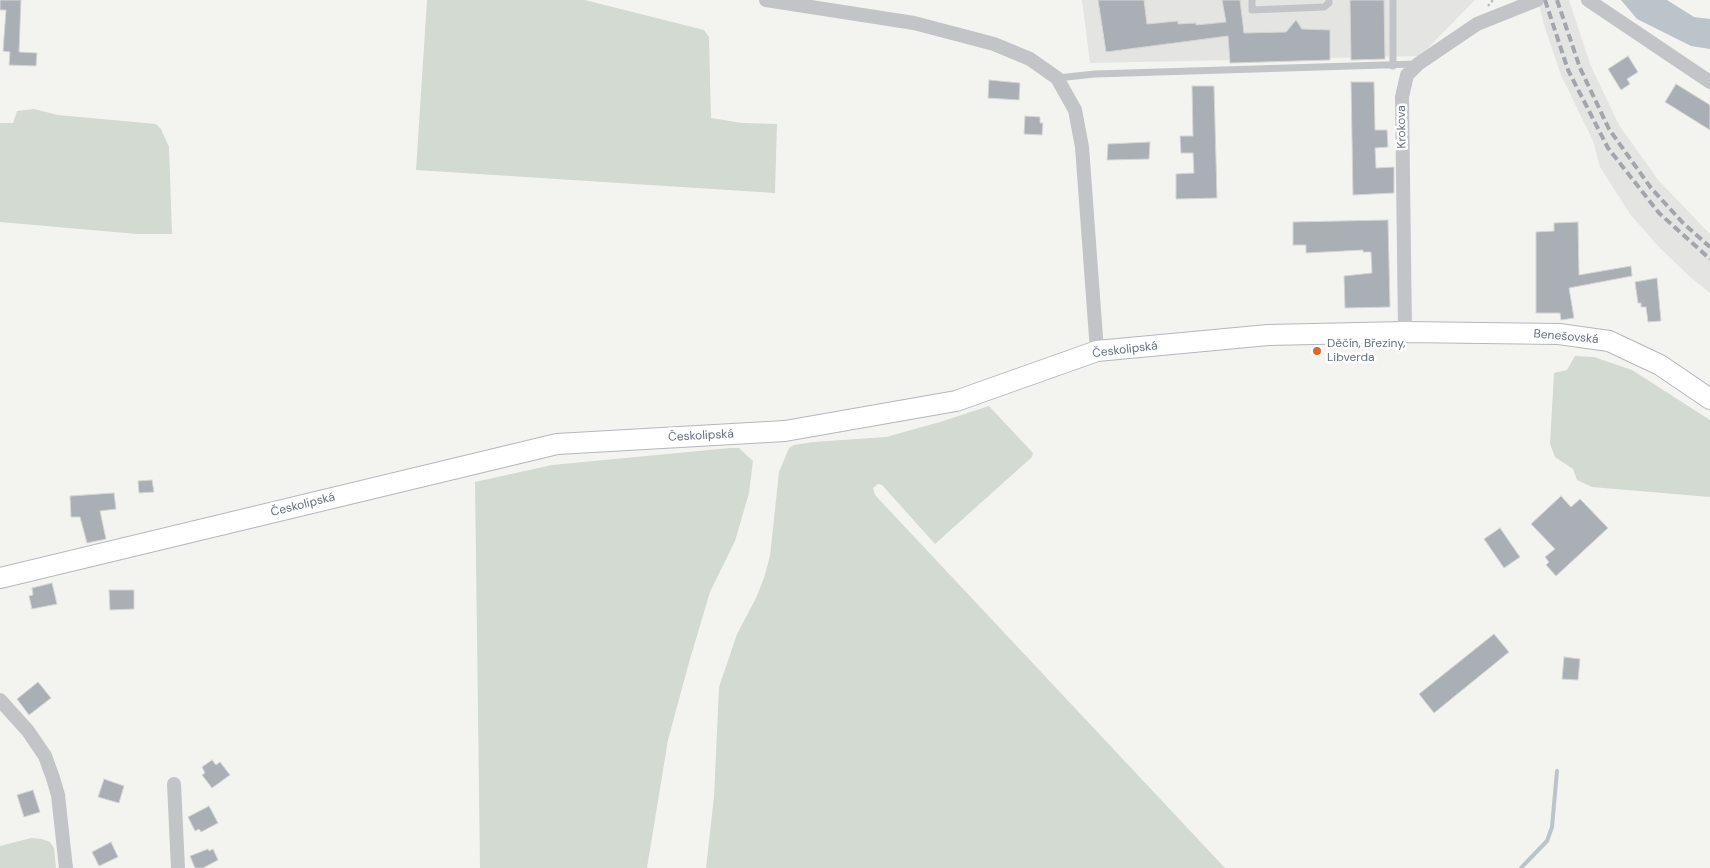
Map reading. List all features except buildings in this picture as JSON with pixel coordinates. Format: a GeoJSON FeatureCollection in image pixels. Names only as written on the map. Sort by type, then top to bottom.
{"type":"FeatureCollection","features":[{"type":"Feature","properties":{"kind":"main road","name":"Českolipská"},"geometry":{"type":"LineString","coordinates":[[0,578],[557,444],[785,431],[956,402],[1097,351],[1268,335],[1406,332]]}},
{"type":"Feature","properties":{"kind":"main road","name":"Benešovská"},"geometry":{"type":"LineString","coordinates":[[1406,332],[1559,334],[1609,341],[1660,365],[1710,400]]}},
{"type":"Feature","properties":{"kind":"street"},"geometry":{"type":"LineString","coordinates":[[766,0],[914,23],[985,42],[1030,59],[1057,78],[1075,110],[1082,147],[1097,351]]}},
{"type":"Feature","properties":{"kind":"street","name":"Krokova"},"geometry":{"type":"LineString","coordinates":[[1406,332],[1402,96],[1407,75],[1418,64],[1477,24],[1537,0]]}},
{"type":"Feature","properties":{"kind":"street"},"geometry":{"type":"LineString","coordinates":[[1588,0],[1710,82]]}},
{"type":"Feature","properties":{"kind":"street"},"geometry":{"type":"LineString","coordinates":[[0,700],[28,731],[45,756],[58,795],[66,868]]}},
{"type":"Feature","properties":{"kind":"street"},"geometry":{"type":"LineString","coordinates":[[174,784],[178,868]]}},
{"type":"Feature","properties":{"kind":"lane"},"geometry":{"type":"LineString","coordinates":[[1252,0],[1252,10],[1324,7],[1329,3],[1329,0]]}},
{"type":"Feature","properties":{"kind":"lane"},"geometry":{"type":"LineString","coordinates":[[1393,0],[1393,66]]}},
{"type":"Feature","properties":{"kind":"lane"},"geometry":{"type":"LineString","coordinates":[[1057,78],[1095,74],[1418,64]]}},
{"type":"Feature","properties":{"kind":"shaded area"},"geometry":{"type":"Polygon","coordinates":[[[427,0],[585,0],[704,30],[709,37],[711,118],[742,123],[777,124],[775,193],[416,170],[427,0]]]}},
{"type":"Feature","properties":{"kind":"shaded area"},"geometry":{"type":"Polygon","coordinates":[[[1082,0],[1475,0],[1420,56],[1090,63],[1082,0]]]}},
{"type":"Feature","properties":{"kind":"shaded area"},"geometry":{"type":"Polygon","coordinates":[[[1538,0],[1569,0],[1590,64],[1619,125],[1659,181],[1710,234],[1710,293],[1657,245],[1630,214],[1600,167],[1593,141],[1561,75],[1544,25],[1538,0]]]}},
{"type":"Feature","properties":{"kind":"shaded area"},"geometry":{"type":"Polygon","coordinates":[[[1621,0],[1667,0],[1694,17],[1710,19],[1710,49],[1691,46],[1637,19],[1621,0]]]}},
{"type":"Feature","properties":{"kind":"shaded area"},"geometry":{"type":"Polygon","coordinates":[[[34,109],[58,115],[156,124],[161,129],[169,147],[172,234],[137,234],[0,222],[0,123],[13,123],[17,111],[34,109]]]}},
{"type":"Feature","properties":{"kind":"shaded area"},"geometry":{"type":"Polygon","coordinates":[[[1575,356],[1594,357],[1632,370],[1710,420],[1710,497],[1592,487],[1577,480],[1573,469],[1555,457],[1550,444],[1554,373],[1567,370],[1575,356]]]}},
{"type":"Feature","properties":{"kind":"shaded area"},"geometry":{"type":"Polygon","coordinates":[[[989,406],[1033,453],[1032,457],[935,544],[882,485],[878,484],[873,488],[875,495],[1225,868],[706,868],[714,797],[719,687],[737,634],[764,578],[770,556],[779,472],[789,448],[794,445],[813,442],[886,437],[989,406]]]}},
{"type":"Feature","properties":{"kind":"shaded area"},"geometry":{"type":"Polygon","coordinates":[[[739,448],[753,461],[749,493],[735,541],[710,592],[688,666],[668,740],[647,868],[480,868],[475,482],[552,465],[739,448]]]}},
{"type":"Feature","properties":{"kind":"shaded area"},"geometry":{"type":"Polygon","coordinates":[[[31,838],[50,842],[54,848],[56,868],[0,868],[0,846],[31,838]]]}},
{"type":"Feature","properties":{"kind":"waterway"},"geometry":{"type":"LineString","coordinates":[[1521,868],[1547,841],[1552,827],[1557,771]]}},
{"type":"Feature","properties":{"kind":"railway"},"geometry":{"type":"LineString","coordinates":[[1545,0],[1568,70],[1608,148],[1659,213],[1710,259]]}},
{"type":"Feature","properties":{"kind":"railway"},"geometry":{"type":"LineString","coordinates":[[1557,0],[1580,68],[1609,129],[1651,188],[1683,223],[1710,247]]}},
{"type":"Feature","properties":{"kind":"place","name":"Děčín, Březiny, Libverda"},"geometry":{"type":"Point","coordinates":[1317,351]}}]}
